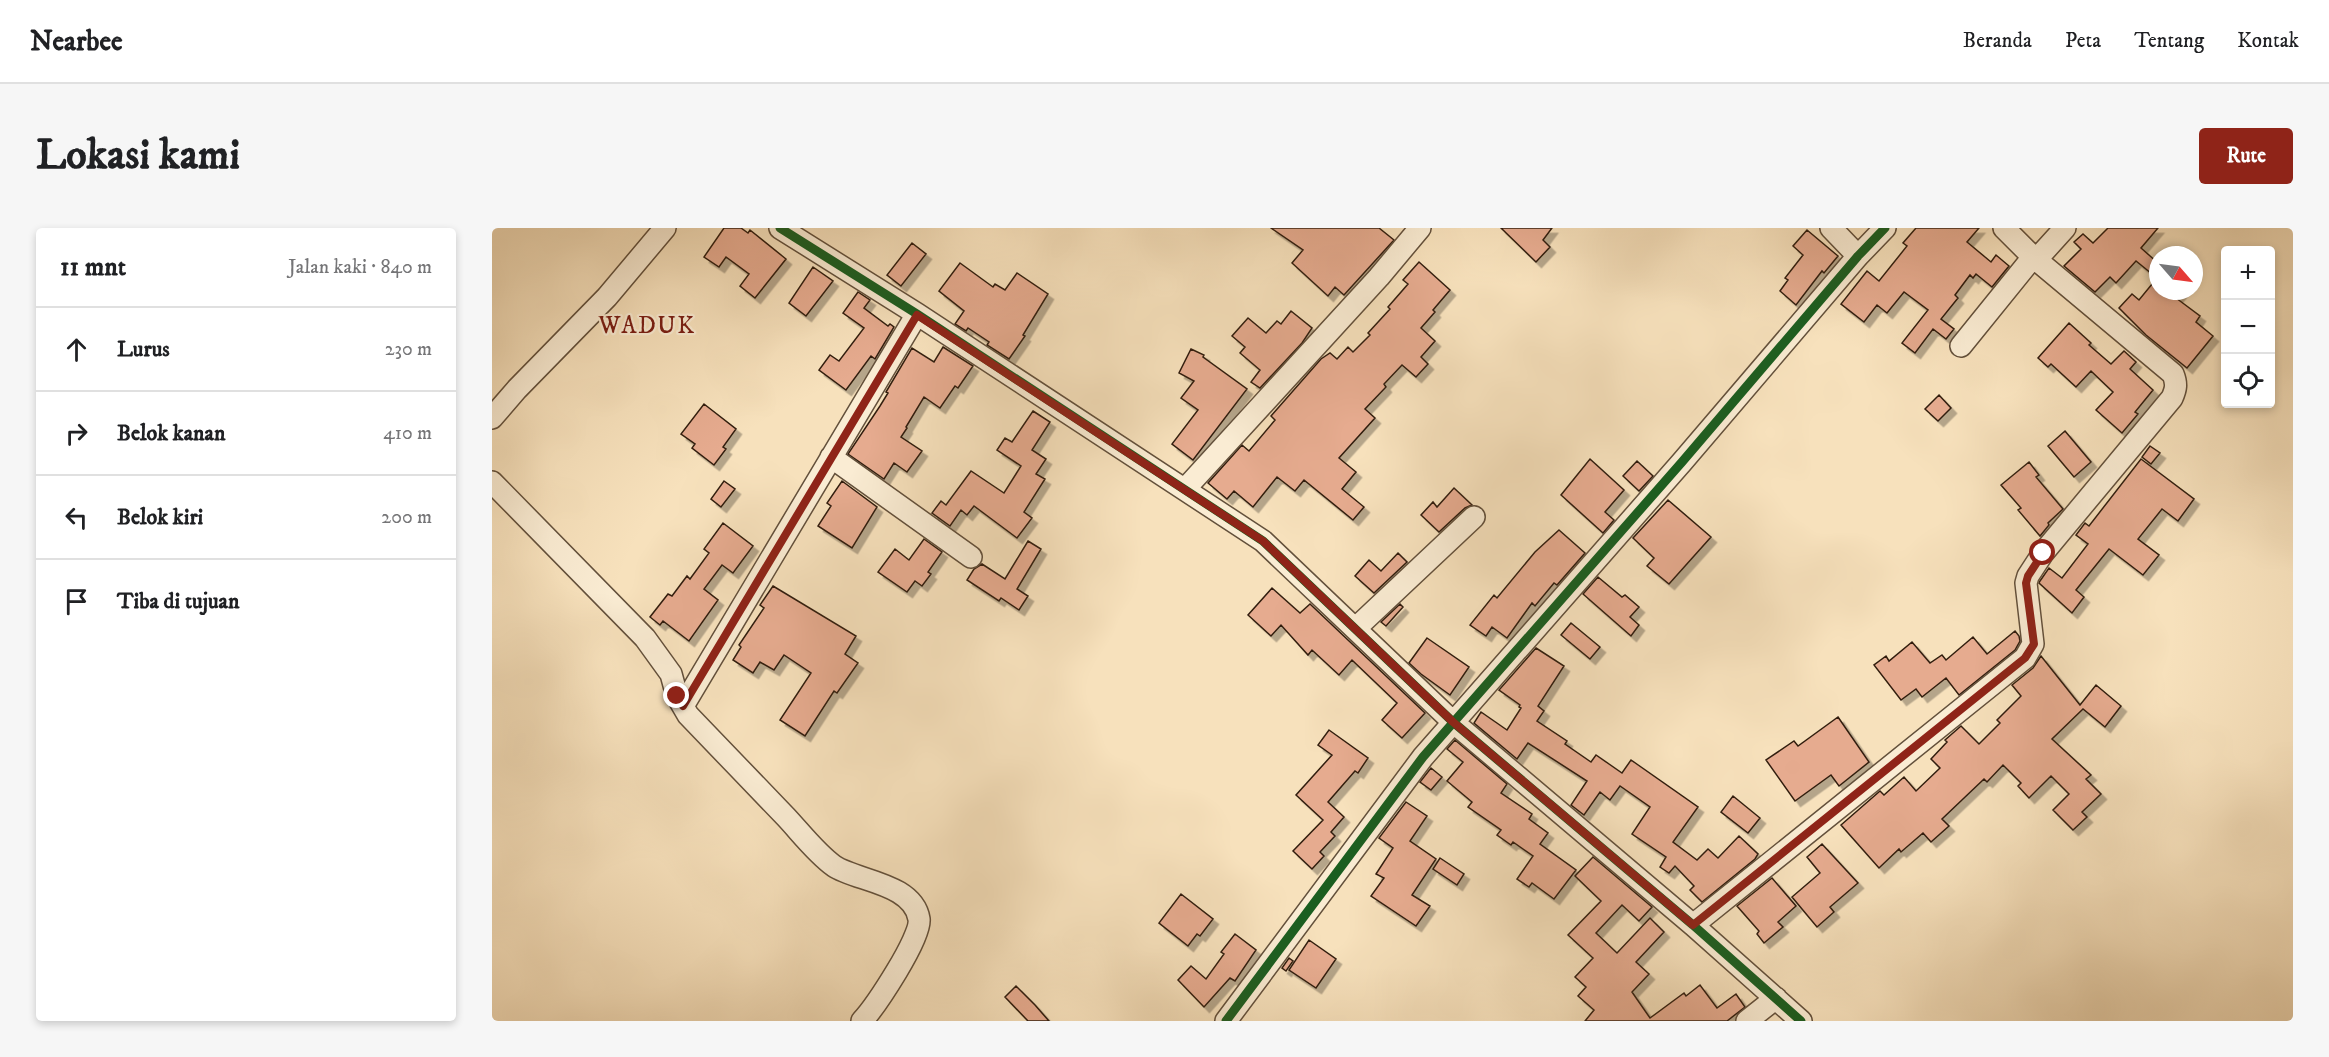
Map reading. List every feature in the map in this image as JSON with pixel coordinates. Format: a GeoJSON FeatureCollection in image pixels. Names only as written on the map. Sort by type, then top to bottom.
{"type":"FeatureCollection","features":[{"type":"Feature","properties":{"kind":"street"},"geometry":{"type":"LineString","coordinates":[[492,418],[517,389],[607,297],[665,228]]}},
{"type":"Feature","properties":{"kind":"street"},"geometry":{"type":"LineString","coordinates":[[780,228],[1263,541],[1356,627],[1453,722],[1693,925],[1801,1021]]}},
{"type":"Feature","properties":{"kind":"street"},"geometry":{"type":"LineString","coordinates":[[1185,489],[1379,277],[1420,228]]}},
{"type":"Feature","properties":{"kind":"street"},"geometry":{"type":"LineString","coordinates":[[1831,228],[1858,256]]}},
{"type":"Feature","properties":{"kind":"street"},"geometry":{"type":"LineString","coordinates":[[1226,1021],[1423,757],[1682,462],[1858,256],[1885,228]]}},
{"type":"Feature","properties":{"kind":"street"},"geometry":{"type":"LineString","coordinates":[[1693,925],[2025,658],[2034,644],[2026,590],[2028,576],[2043,553],[2172,398],[2177,383],[2173,374],[2034,259],[2004,228]]}},
{"type":"Feature","properties":{"kind":"street"},"geometry":{"type":"LineString","coordinates":[[1961,346],[2034,259],[2065,228]]}},
{"type":"Feature","properties":{"kind":"street"},"geometry":{"type":"LineString","coordinates":[[683,706],[917,315]]}},
{"type":"Feature","properties":{"kind":"street"},"geometry":{"type":"LineString","coordinates":[[831,457],[971,557]]}},
{"type":"Feature","properties":{"kind":"street"},"geometry":{"type":"LineString","coordinates":[[492,482],[645,638],[671,675],[688,715],[833,865],[848,873],[880,882],[913,906],[919,918],[919,928],[893,977],[862,1021]]}},
{"type":"Feature","properties":{"kind":"street"},"geometry":{"type":"LineString","coordinates":[[1356,627],[1474,517]]}},
{"type":"Feature","properties":{"kind":"street"},"geometry":{"type":"LineString","coordinates":[[1747,1021],[1776,999]]}},
{"type":"Feature","properties":{"kind":"building"},"geometry":{"type":"Polygon","coordinates":[[[724,228],[741,228],[748,233],[750,230],[786,259],[755,298],[740,286],[749,274],[726,257],[719,267],[704,257],[724,228]]]}},
{"type":"Feature","properties":{"kind":"building"},"geometry":{"type":"Polygon","coordinates":[[[1271,228],[1379,228],[1394,240],[1344,295],[1335,287],[1328,296],[1292,263],[1303,250],[1271,228]]]}},
{"type":"Feature","properties":{"kind":"building"},"geometry":{"type":"Polygon","coordinates":[[[1501,228],[1552,228],[1543,240],[1550,247],[1536,262],[1501,228]]]}},
{"type":"Feature","properties":{"kind":"building"},"geometry":{"type":"Polygon","coordinates":[[[1916,228],[1979,228],[1967,242],[1991,262],[1996,255],[2009,266],[1992,287],[1976,274],[1973,278],[1970,275],[1955,295],[1958,298],[1941,319],[1954,329],[1946,339],[1933,329],[1915,353],[1902,343],[1928,310],[1904,292],[1887,313],[1877,305],[1864,322],[1841,304],[1867,271],[1879,281],[1907,246],[1903,243],[1916,228]]]}},
{"type":"Feature","properties":{"kind":"building"},"geometry":{"type":"Polygon","coordinates":[[[2108,228],[2158,228],[2141,248],[2149,255],[2149,272],[2136,261],[2116,283],[2110,277],[2095,292],[2064,266],[2081,249],[2074,242],[2083,234],[2093,243],[2108,228]]]}},
{"type":"Feature","properties":{"kind":"building"},"geometry":{"type":"Polygon","coordinates":[[[1807,230],[1838,256],[1824,273],[1822,271],[1796,305],[1780,291],[1788,280],[1785,278],[1803,255],[1793,246],[1807,230]]]}},
{"type":"Feature","properties":{"kind":"building"},"geometry":{"type":"Polygon","coordinates":[[[912,243],[926,254],[901,286],[887,275],[912,243]]]}},
{"type":"Feature","properties":{"kind":"building"},"geometry":{"type":"Polygon","coordinates":[[[1419,262],[1450,290],[1421,328],[1435,341],[1421,357],[1428,364],[1416,377],[1402,365],[1384,384],[1386,387],[1365,409],[1375,418],[1339,458],[1356,472],[1342,489],[1364,507],[1353,520],[1304,480],[1295,491],[1277,477],[1253,507],[1234,491],[1227,499],[1208,483],[1242,445],[1249,451],[1275,420],[1271,416],[1321,359],[1330,353],[1337,359],[1348,347],[1353,352],[1370,335],[1368,333],[1390,309],[1388,307],[1408,284],[1403,280],[1419,262]]]}},
{"type":"Feature","properties":{"kind":"building"},"geometry":{"type":"Polygon","coordinates":[[[960,263],[993,287],[995,284],[1005,290],[1017,273],[1048,294],[1023,335],[1025,336],[1009,359],[987,345],[989,342],[968,328],[966,331],[955,324],[964,311],[939,291],[960,263]]]}},
{"type":"Feature","properties":{"kind":"building"},"geometry":{"type":"Polygon","coordinates":[[[813,267],[833,281],[806,316],[789,303],[813,267]]]}},
{"type":"Feature","properties":{"kind":"building"},"geometry":{"type":"Polygon","coordinates":[[[2149,288],[2149,300],[2179,300],[2200,316],[2196,322],[2213,336],[2187,368],[2146,335],[2119,308],[2132,294],[2139,300],[2149,288]]]}},
{"type":"Feature","properties":{"kind":"building"},"geometry":{"type":"Polygon","coordinates":[[[858,292],[870,300],[864,308],[888,326],[890,324],[894,327],[875,359],[871,356],[846,390],[819,370],[830,355],[839,361],[864,328],[843,313],[858,292]]]}},
{"type":"Feature","properties":{"kind":"building"},"geometry":{"type":"Polygon","coordinates":[[[1291,311],[1312,328],[1302,343],[1260,388],[1251,382],[1260,370],[1240,353],[1245,347],[1232,336],[1248,318],[1266,333],[1277,321],[1281,324],[1291,311]]]}},
{"type":"Feature","properties":{"kind":"building"},"geometry":{"type":"Polygon","coordinates":[[[2069,323],[2111,364],[2124,351],[2136,362],[2130,369],[2153,390],[2135,412],[2138,414],[2122,433],[2096,410],[2113,392],[2091,371],[2076,387],[2051,364],[2048,367],[2038,358],[2069,323]]]}},
{"type":"Feature","properties":{"kind":"building"},"geometry":{"type":"Polygon","coordinates":[[[943,347],[973,366],[940,408],[924,397],[901,437],[922,451],[907,472],[894,463],[884,479],[848,454],[888,393],[886,392],[912,348],[934,362],[943,347]]]}},
{"type":"Feature","properties":{"kind":"building"},"geometry":{"type":"Polygon","coordinates":[[[1191,349],[1204,355],[1203,357],[1247,389],[1193,460],[1172,444],[1198,410],[1181,398],[1194,381],[1179,373],[1191,349]]]}},
{"type":"Feature","properties":{"kind":"building"},"geometry":{"type":"Polygon","coordinates":[[[1939,395],[1951,408],[1938,421],[1925,409],[1939,395]]]}},
{"type":"Feature","properties":{"kind":"building"},"geometry":{"type":"Polygon","coordinates":[[[704,404],[736,429],[723,447],[726,449],[714,465],[692,448],[695,444],[681,434],[704,404]]]}},
{"type":"Feature","properties":{"kind":"building"},"geometry":{"type":"Polygon","coordinates":[[[1033,411],[1050,422],[1032,450],[1046,459],[1036,474],[1045,479],[1024,512],[1032,518],[1017,538],[974,506],[967,515],[961,510],[950,526],[932,513],[941,501],[946,505],[971,471],[1004,493],[1021,466],[997,450],[1005,438],[1012,442],[1033,411]]]}},
{"type":"Feature","properties":{"kind":"building"},"geometry":{"type":"Polygon","coordinates":[[[2065,431],[2091,462],[2074,477],[2048,446],[2065,431]]]}},
{"type":"Feature","properties":{"kind":"building"},"geometry":{"type":"Polygon","coordinates":[[[2150,446],[2160,453],[2151,464],[2142,457],[2150,446]]]}},
{"type":"Feature","properties":{"kind":"building"},"geometry":{"type":"Polygon","coordinates":[[[1590,459],[1624,490],[1605,512],[1614,520],[1603,533],[1561,495],[1590,459]]]}},
{"type":"Feature","properties":{"kind":"building"},"geometry":{"type":"Polygon","coordinates":[[[2141,459],[2194,499],[2178,521],[2162,509],[2138,539],[2159,555],[2143,575],[2109,549],[2076,590],[2084,597],[2072,613],[2039,583],[2049,568],[2062,578],[2088,544],[2076,535],[2085,523],[2089,526],[2141,459]]]}},
{"type":"Feature","properties":{"kind":"building"},"geometry":{"type":"Polygon","coordinates":[[[1637,461],[1653,476],[1639,491],[1623,476],[1637,461]]]}},
{"type":"Feature","properties":{"kind":"building"},"geometry":{"type":"Polygon","coordinates":[[[2029,462],[2039,475],[2036,477],[2063,509],[2048,523],[2049,525],[2040,536],[2018,510],[2021,508],[2001,485],[2029,462]]]}},
{"type":"Feature","properties":{"kind":"building"},"geometry":{"type":"Polygon","coordinates":[[[724,481],[735,489],[721,507],[711,499],[724,481]]]}},
{"type":"Feature","properties":{"kind":"building"},"geometry":{"type":"Polygon","coordinates":[[[842,481],[877,507],[852,548],[818,526],[831,506],[827,503],[842,481]]]}},
{"type":"Feature","properties":{"kind":"building"},"geometry":{"type":"Polygon","coordinates":[[[1454,488],[1472,505],[1465,508],[1439,532],[1421,515],[1433,502],[1437,507],[1454,488]]]}},
{"type":"Feature","properties":{"kind":"building"},"geometry":{"type":"Polygon","coordinates":[[[1668,500],[1711,537],[1669,584],[1647,566],[1654,558],[1633,538],[1668,500]]]}},
{"type":"Feature","properties":{"kind":"building"},"geometry":{"type":"Polygon","coordinates":[[[723,523],[753,546],[733,573],[722,565],[704,589],[718,600],[689,641],[663,621],[660,625],[650,617],[668,594],[672,596],[687,576],[690,579],[709,553],[704,549],[723,523]]]}},
{"type":"Feature","properties":{"kind":"building"},"geometry":{"type":"Polygon","coordinates":[[[1559,530],[1585,553],[1557,585],[1554,583],[1535,606],[1532,603],[1507,638],[1492,627],[1486,636],[1470,625],[1494,595],[1497,598],[1535,552],[1559,530]]]}},
{"type":"Feature","properties":{"kind":"building"},"geometry":{"type":"Polygon","coordinates":[[[924,539],[942,552],[928,572],[931,574],[922,586],[915,581],[907,592],[878,572],[895,549],[909,560],[924,539]]]}},
{"type":"Feature","properties":{"kind":"building"},"geometry":{"type":"Polygon","coordinates":[[[1028,541],[1041,549],[1017,589],[1028,596],[1019,610],[1001,598],[999,601],[967,580],[974,569],[982,564],[1005,579],[1028,541]]]}},
{"type":"Feature","properties":{"kind":"building"},"geometry":{"type":"Polygon","coordinates":[[[1398,553],[1407,562],[1374,593],[1355,576],[1369,560],[1381,571],[1398,553]]]}},
{"type":"Feature","properties":{"kind":"building"},"geometry":{"type":"Polygon","coordinates":[[[1598,577],[1622,597],[1625,595],[1639,607],[1630,617],[1639,625],[1631,636],[1583,594],[1598,577]]]}},
{"type":"Feature","properties":{"kind":"building"},"geometry":{"type":"Polygon","coordinates":[[[773,586],[856,636],[845,654],[858,663],[837,693],[834,691],[805,736],[780,720],[811,673],[784,655],[774,670],[760,662],[753,673],[733,660],[741,647],[739,645],[764,608],[760,605],[773,586]]]}},
{"type":"Feature","properties":{"kind":"building"},"geometry":{"type":"Polygon","coordinates":[[[1272,588],[1300,613],[1310,604],[1425,713],[1402,738],[1382,720],[1397,703],[1352,660],[1339,675],[1312,650],[1308,655],[1281,625],[1271,636],[1248,615],[1272,588]]]}},
{"type":"Feature","properties":{"kind":"building"},"geometry":{"type":"Polygon","coordinates":[[[1400,604],[1403,607],[1386,626],[1381,622],[1400,604]]]}},
{"type":"Feature","properties":{"kind":"building"},"geometry":{"type":"Polygon","coordinates":[[[1571,623],[1600,647],[1590,659],[1561,635],[1571,623]]]}},
{"type":"Feature","properties":{"kind":"building"},"geometry":{"type":"Polygon","coordinates":[[[2015,631],[2020,641],[2015,650],[1959,695],[1946,678],[1922,697],[1916,689],[1901,700],[1874,665],[1886,656],[1889,661],[1912,642],[1930,663],[1942,655],[1946,660],[1973,637],[1987,654],[2015,631]]]}},
{"type":"Feature","properties":{"kind":"building"},"geometry":{"type":"Polygon","coordinates":[[[1427,638],[1469,667],[1450,695],[1409,663],[1427,638]]]}},
{"type":"Feature","properties":{"kind":"building"},"geometry":{"type":"Polygon","coordinates":[[[1536,648],[1564,666],[1538,706],[1544,711],[1537,721],[1567,741],[1565,744],[1591,762],[1596,755],[1622,773],[1631,760],[1698,807],[1673,842],[1697,860],[1708,849],[1718,858],[1739,836],[1758,854],[1755,859],[1702,902],[1690,890],[1694,886],[1675,866],[1669,873],[1660,867],[1666,857],[1632,834],[1650,807],[1620,786],[1610,800],[1600,792],[1584,815],[1571,805],[1587,781],[1528,743],[1517,759],[1474,723],[1481,712],[1507,730],[1521,708],[1499,690],[1536,648]]]}},
{"type":"Feature","properties":{"kind":"building"},"geometry":{"type":"Polygon","coordinates":[[[2041,656],[2080,705],[2096,685],[2121,706],[2105,727],[2083,709],[2052,739],[2091,775],[2086,779],[2101,794],[2082,812],[2087,817],[2073,830],[2053,810],[2069,794],[2051,776],[2029,798],[2018,786],[2021,783],[2003,765],[1987,782],[1984,779],[1942,819],[1949,826],[1931,842],[1923,833],[1901,852],[1899,849],[1879,868],[1841,825],[1880,791],[1884,795],[1904,777],[1916,791],[1940,768],[1931,759],[1947,742],[1945,740],[1961,726],[1979,744],[2000,723],[1997,720],[2021,696],[2012,685],[2033,668],[2041,656]]]}},
{"type":"Feature","properties":{"kind":"building"},"geometry":{"type":"Polygon","coordinates":[[[1838,717],[1869,762],[1839,786],[1831,775],[1795,801],[1766,760],[1794,741],[1798,746],[1838,717]]]}},
{"type":"Feature","properties":{"kind":"building"},"geometry":{"type":"Polygon","coordinates":[[[1329,730],[1368,758],[1358,773],[1355,771],[1328,802],[1344,817],[1331,832],[1335,836],[1320,852],[1324,856],[1312,869],[1293,851],[1323,820],[1296,795],[1332,755],[1318,745],[1329,730]]]}},
{"type":"Feature","properties":{"kind":"building"},"geometry":{"type":"Polygon","coordinates":[[[1455,740],[1507,784],[1501,793],[1532,814],[1529,819],[1548,833],[1540,844],[1576,870],[1554,899],[1532,883],[1529,887],[1517,879],[1533,856],[1513,842],[1511,845],[1497,835],[1501,830],[1468,807],[1472,802],[1447,781],[1463,762],[1447,749],[1455,740]]]}},
{"type":"Feature","properties":{"kind":"building"},"geometry":{"type":"Polygon","coordinates":[[[1431,768],[1442,777],[1431,790],[1420,782],[1431,768]]]}},
{"type":"Feature","properties":{"kind":"building"},"geometry":{"type":"Polygon","coordinates":[[[1733,796],[1760,818],[1748,833],[1721,812],[1733,796]]]}},
{"type":"Feature","properties":{"kind":"building"},"geometry":{"type":"Polygon","coordinates":[[[1406,802],[1427,816],[1410,841],[1436,859],[1412,895],[1430,906],[1416,926],[1371,896],[1384,878],[1376,874],[1393,848],[1379,838],[1406,802]]]}},
{"type":"Feature","properties":{"kind":"building"},"geometry":{"type":"Polygon","coordinates":[[[1822,844],[1858,883],[1830,907],[1834,912],[1817,927],[1792,897],[1820,873],[1807,857],[1822,844]]]}},
{"type":"Feature","properties":{"kind":"building"},"geometry":{"type":"Polygon","coordinates":[[[1593,857],[1652,907],[1639,921],[1622,905],[1596,933],[1617,953],[1650,918],[1664,932],[1636,962],[1649,974],[1632,992],[1650,1018],[1684,993],[1686,996],[1700,985],[1717,1008],[1736,994],[1745,1007],[1727,1021],[1585,1021],[1594,1010],[1578,996],[1586,987],[1575,977],[1593,958],[1568,935],[1601,901],[1575,876],[1593,857]]]}},
{"type":"Feature","properties":{"kind":"building"},"geometry":{"type":"Polygon","coordinates":[[[1440,858],[1464,874],[1457,885],[1433,869],[1440,858]]]}},
{"type":"Feature","properties":{"kind":"building"},"geometry":{"type":"Polygon","coordinates":[[[1772,878],[1796,906],[1778,922],[1783,927],[1764,943],[1757,934],[1759,931],[1737,906],[1772,878]]]}},
{"type":"Feature","properties":{"kind":"building"},"geometry":{"type":"Polygon","coordinates":[[[1181,894],[1213,919],[1200,936],[1197,934],[1188,946],[1159,923],[1181,894]]]}},
{"type":"Feature","properties":{"kind":"building"},"geometry":{"type":"Polygon","coordinates":[[[1235,934],[1256,950],[1235,981],[1230,978],[1204,1007],[1178,980],[1191,966],[1206,979],[1224,954],[1221,952],[1235,934]]]}},
{"type":"Feature","properties":{"kind":"building"},"geometry":{"type":"Polygon","coordinates":[[[1309,940],[1336,959],[1316,988],[1289,970],[1309,940]]]}},
{"type":"Feature","properties":{"kind":"building"},"geometry":{"type":"Polygon","coordinates":[[[1289,958],[1293,961],[1286,971],[1282,968],[1289,958]]]}},
{"type":"Feature","properties":{"kind":"building"},"geometry":{"type":"Polygon","coordinates":[[[1016,986],[1049,1021],[1028,1021],[1005,997],[1016,986]]]}},
{"type":"Feature","properties":{"kind":"cycle path"},"geometry":{"type":"LineString","coordinates":[[780,228],[917,314],[1263,541],[1453,722],[1693,925],[1801,1021]]}},
{"type":"Feature","properties":{"kind":"cycle path"},"geometry":{"type":"LineString","coordinates":[[1226,1021],[1423,757],[1682,462],[1858,256],[1885,228]]}},
{"type":"Feature","properties":{"kind":"district","name":"WADUK"},"geometry":{"type":"Point","coordinates":[647,326]}},
{"type":"Feature","properties":{"kind":"route"},"geometry":{"type":"LineString","coordinates":[[677,696],[683,706],[917,315],[1263,541],[1356,627],[1453,722],[1693,925],[2025,658],[2034,644],[2026,583],[2043,553]]}}]}
